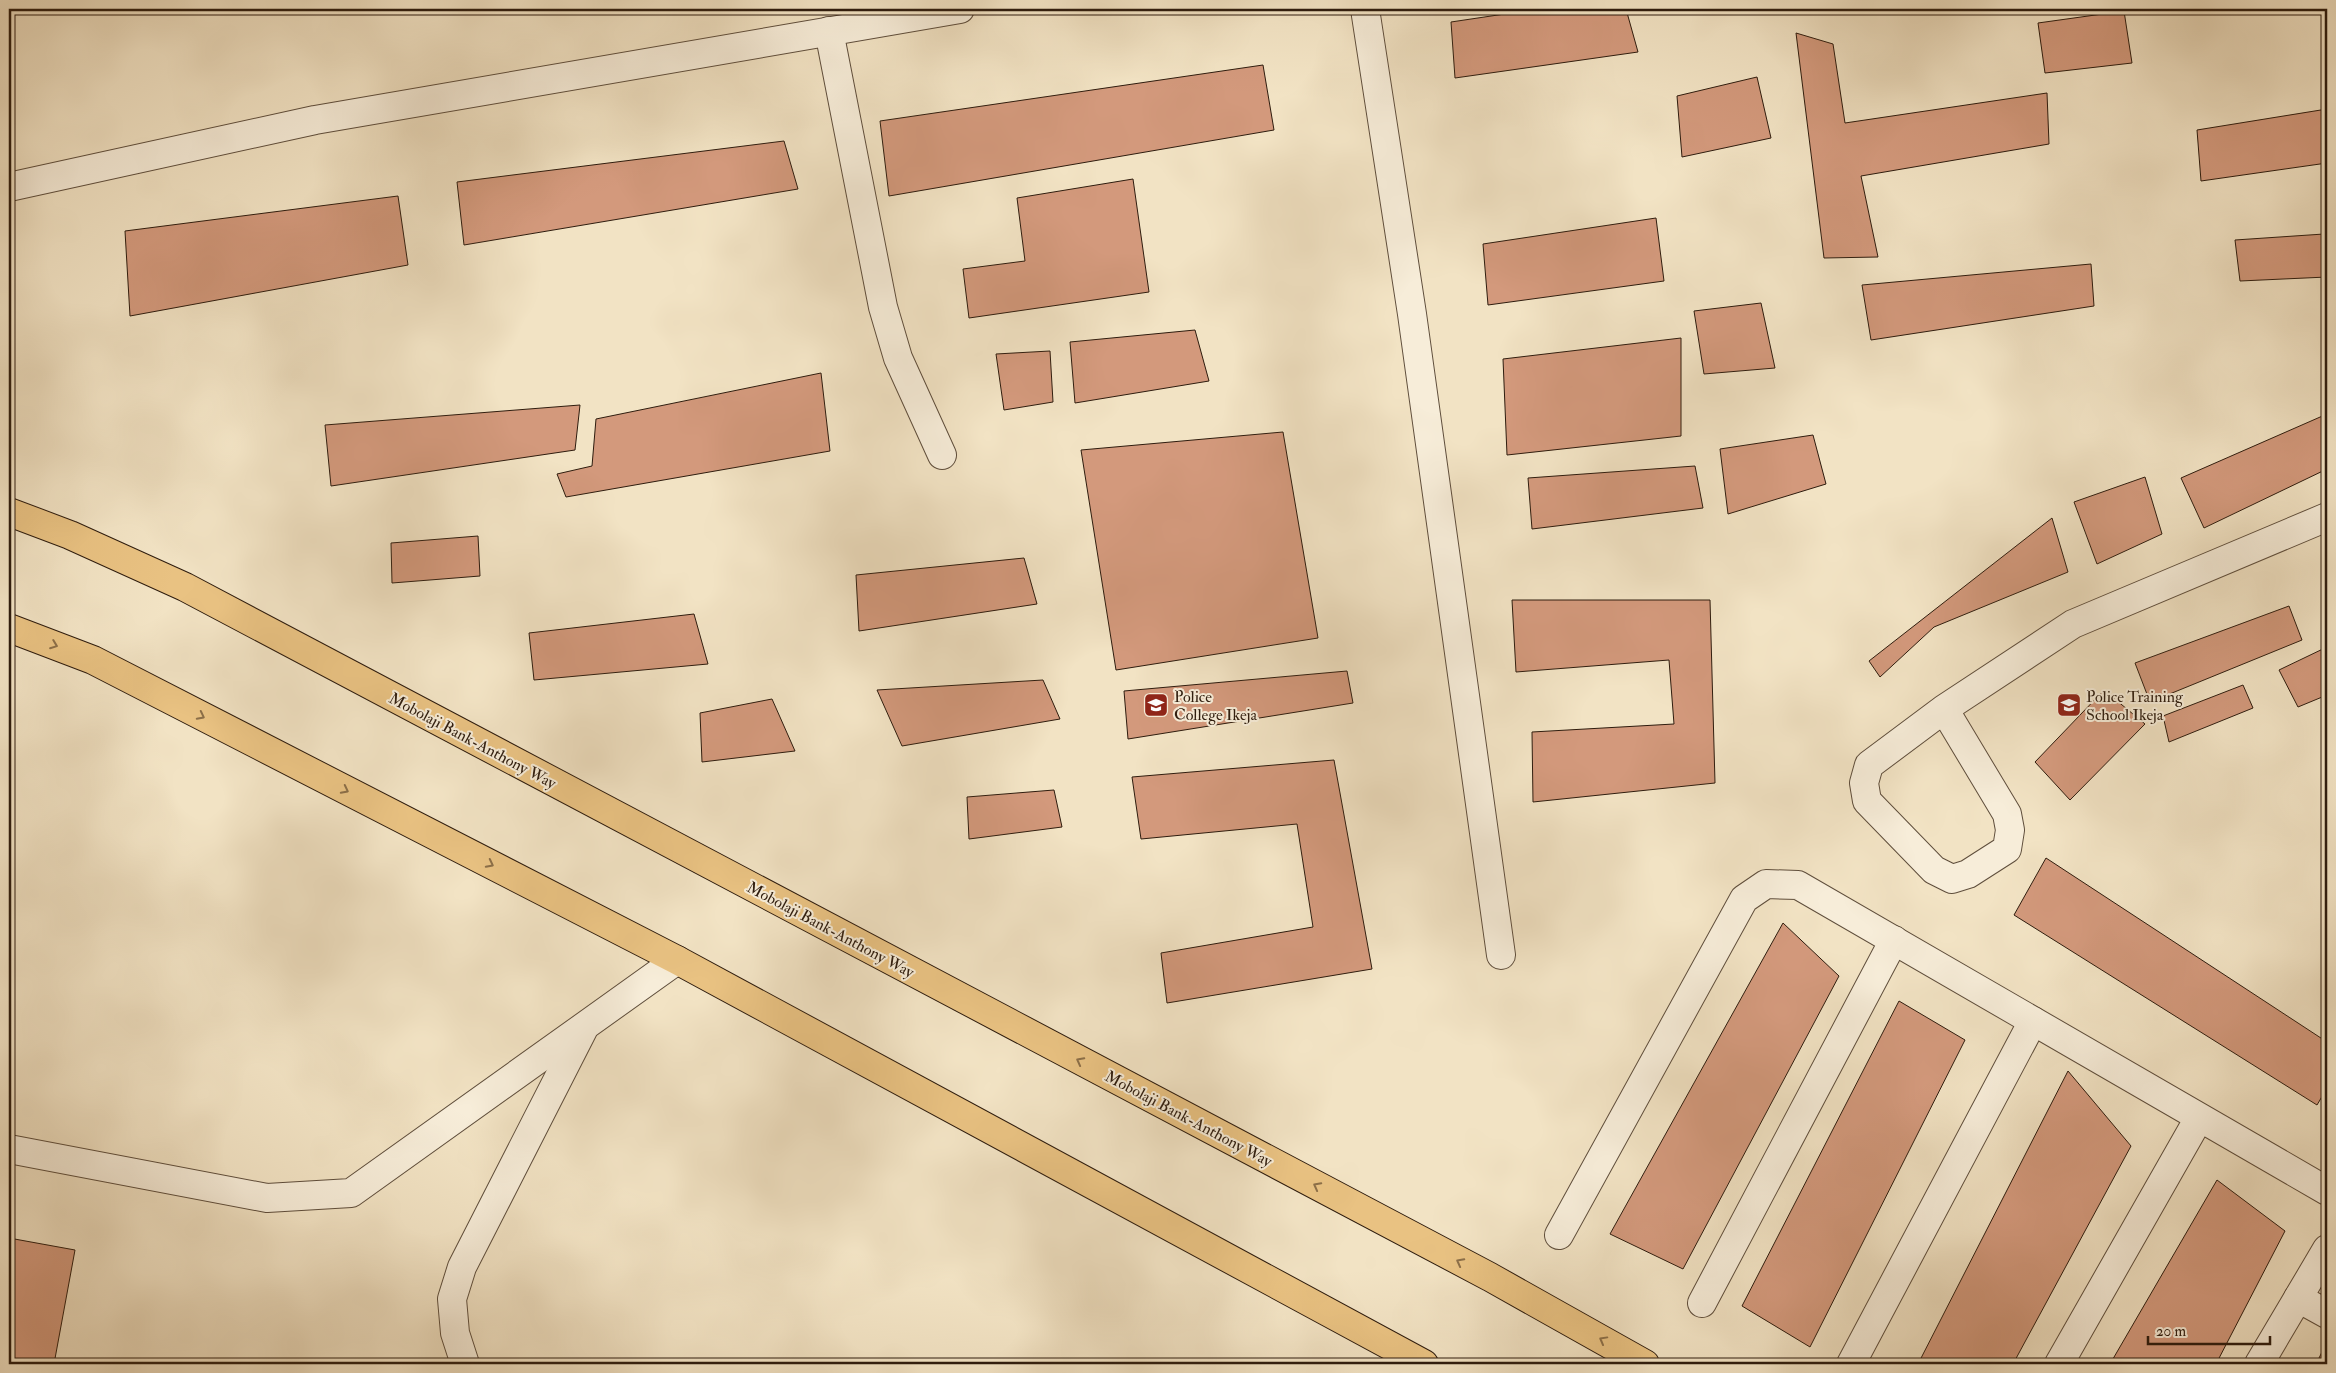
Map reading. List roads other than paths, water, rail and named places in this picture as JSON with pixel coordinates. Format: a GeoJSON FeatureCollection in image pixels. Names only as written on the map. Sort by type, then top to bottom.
{"type":"FeatureCollection","features":[{"type":"Feature","properties":{"kind":"main road","name":"Mobolaji Bank-Anthony Way"},"geometry":{"type":"LineString","coordinates":[[9,512],[70,535],[185,587],[1490,1277],[1645,1364]]}},
{"type":"Feature","properties":{"kind":"main road"},"geometry":{"type":"LineString","coordinates":[[9,628],[93,660],[677,960],[1424,1364]]}},
{"type":"Feature","properties":{"kind":"street"},"geometry":{"type":"LineString","coordinates":[[9,187],[315,120],[829,30],[960,9]]}},
{"type":"Feature","properties":{"kind":"street"},"geometry":{"type":"LineString","coordinates":[[1365,9],[1412,314],[1501,955]]}},
{"type":"Feature","properties":{"kind":"street"},"geometry":{"type":"LineString","coordinates":[[829,30],[883,307],[898,358],[942,455]]}},
{"type":"Feature","properties":{"kind":"street"},"geometry":{"type":"LineString","coordinates":[[1944,709],[2007,814],[2010,830],[2007,849],[1968,874],[1952,879],[1934,870],[1867,801],[1864,783],[1870,765],[1944,709],[2073,624],[2327,517]]}},
{"type":"Feature","properties":{"kind":"street"},"geometry":{"type":"LineString","coordinates":[[1559,1235],[1744,899],[1766,884],[1798,885],[2327,1192]]}},
{"type":"Feature","properties":{"kind":"street"},"geometry":{"type":"LineString","coordinates":[[1702,1303],[1894,940]]}},
{"type":"Feature","properties":{"kind":"street"},"geometry":{"type":"LineString","coordinates":[[9,1149],[266,1198],[351,1193],[677,960]]}},
{"type":"Feature","properties":{"kind":"street"},"geometry":{"type":"LineString","coordinates":[[1851,1364],[2033,1021]]}},
{"type":"Feature","properties":{"kind":"street"},"geometry":{"type":"LineString","coordinates":[[465,1364],[455,1333],[452,1299],[462,1267],[585,1026]]}},
{"type":"Feature","properties":{"kind":"street"},"geometry":{"type":"LineString","coordinates":[[2059,1364],[2199,1118]]}},
{"type":"Feature","properties":{"kind":"street"},"geometry":{"type":"LineString","coordinates":[[2259,1364],[2327,1249]]}},
{"type":"Feature","properties":{"kind":"street"},"geometry":{"type":"LineString","coordinates":[[2298,1298],[2327,1314]]}},
{"type":"Feature","properties":{"kind":"place","name":"Police College Ikeja"},"geometry":{"type":"Point","coordinates":[1156,705]}},
{"type":"Feature","properties":{"kind":"place","name":"Police Training School Ikeja"},"geometry":{"type":"Point","coordinates":[2069,705]}}]}
